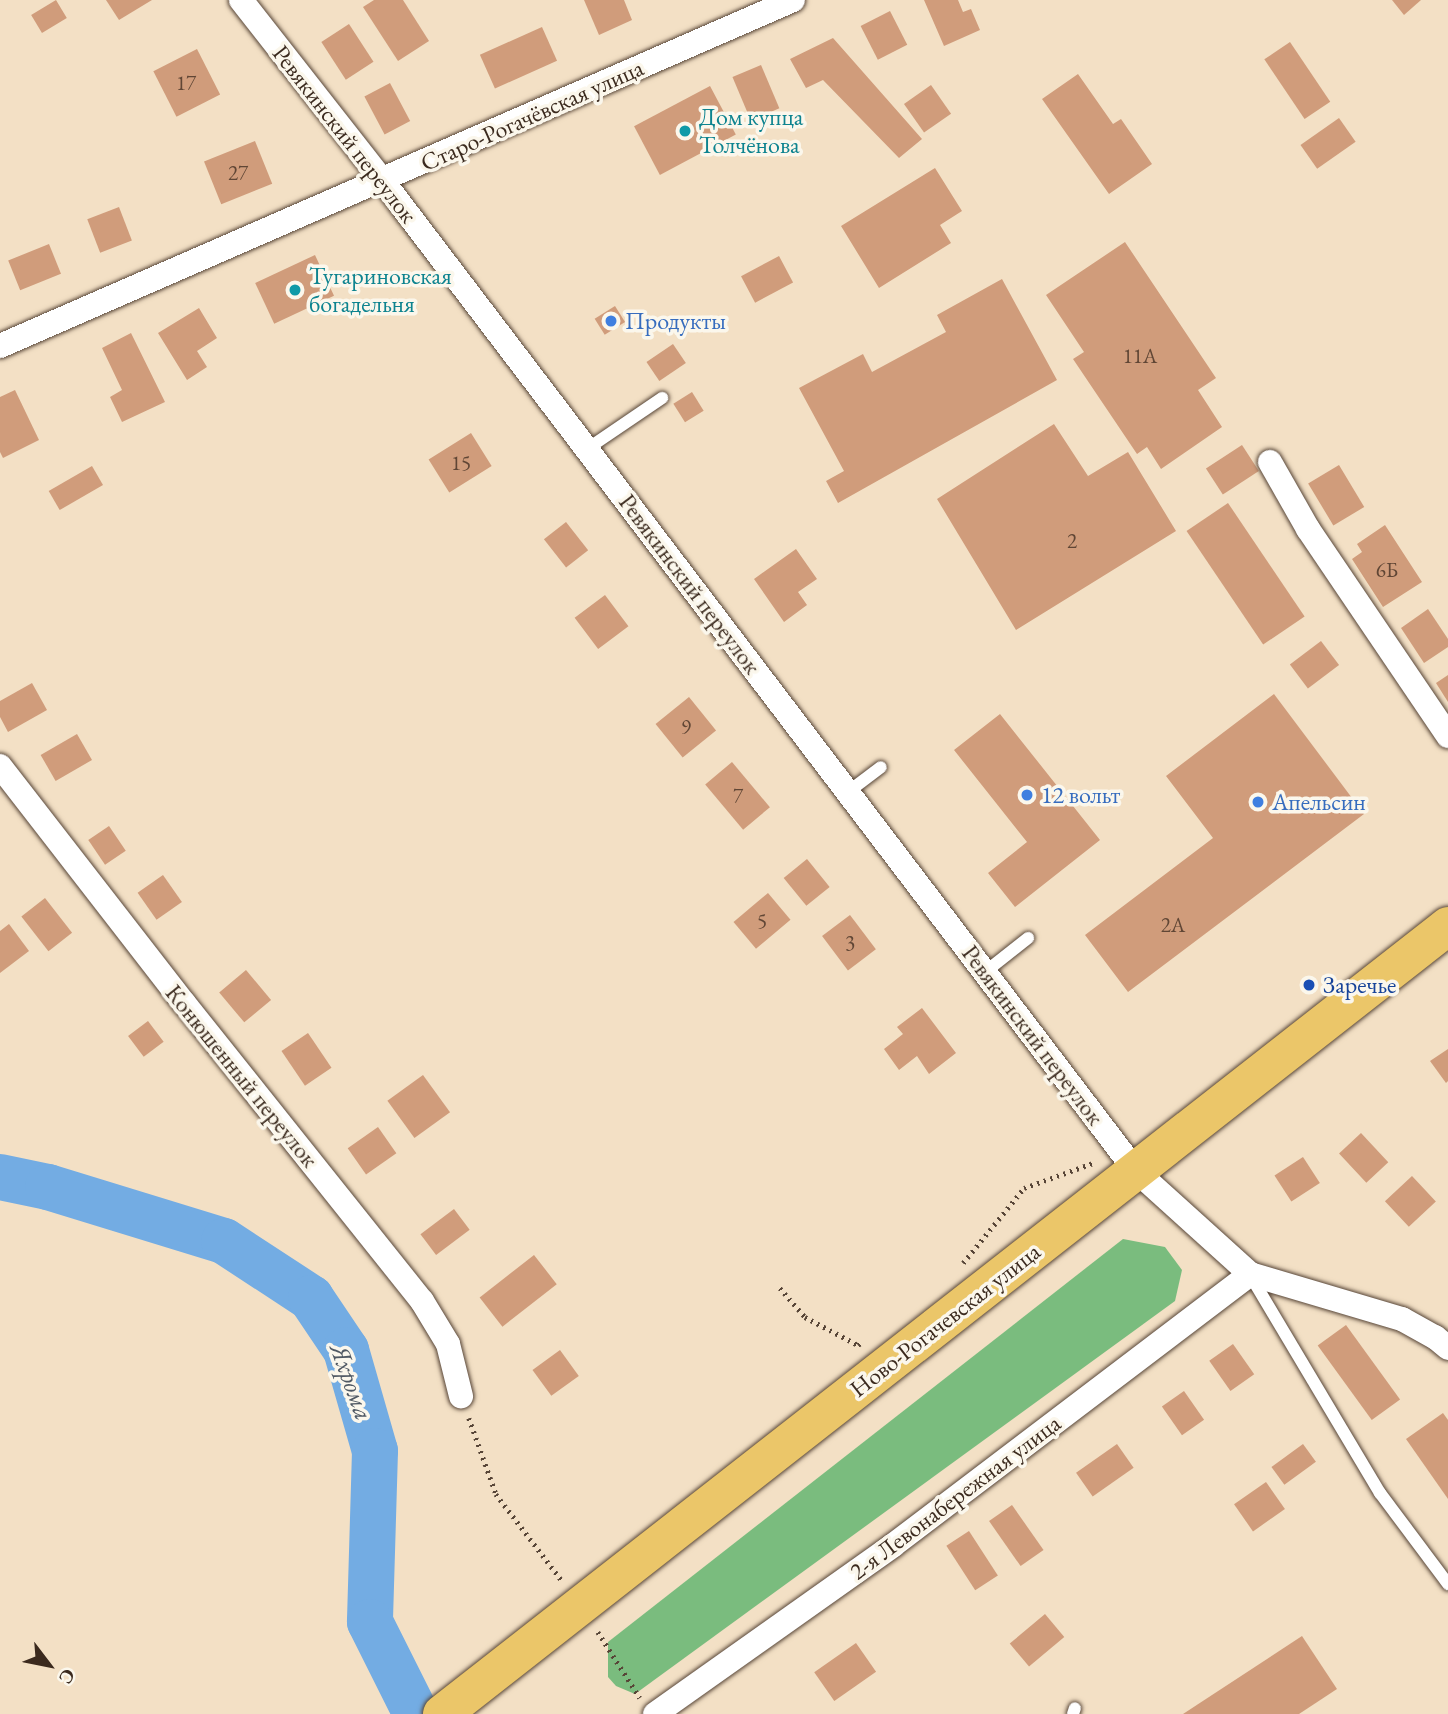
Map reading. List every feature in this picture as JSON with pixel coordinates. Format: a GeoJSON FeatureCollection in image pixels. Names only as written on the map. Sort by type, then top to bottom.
{"type":"FeatureCollection","features":[{"type":"Feature","properties":{"kind":"main road","name":"Ново-Рогачевская улица"},"geometry":{"type":"LineString","coordinates":[[442,1714],[576,1599],[1129,1162],[1448,926]]}},
{"type":"Feature","properties":{"kind":"street","name":"Ревякинский переулок"},"geometry":{"type":"LineString","coordinates":[[241,0],[382,180],[1129,1162],[1250,1275]]}},
{"type":"Feature","properties":{"kind":"street","name":"Старо-Рогачёвская улица"},"geometry":{"type":"LineString","coordinates":[[0,346],[793,0]]}},
{"type":"Feature","properties":{"kind":"street"},"geometry":{"type":"LineString","coordinates":[[1270,462],[1308,529],[1448,736]]}},
{"type":"Feature","properties":{"kind":"street","name":"Конюшенный переулок"},"geometry":{"type":"LineString","coordinates":[[0,766],[192,1014],[422,1301],[448,1344],[461,1396]]}},
{"type":"Feature","properties":{"kind":"street"},"geometry":{"type":"LineString","coordinates":[[1250,1275],[1402,1319],[1435,1336],[1448,1348]]}},
{"type":"Feature","properties":{"kind":"street","name":"2-я Левонабережная улица"},"geometry":{"type":"LineString","coordinates":[[649,1709],[892,1546],[1250,1275]]}},
{"type":"Feature","properties":{"kind":"lane"},"geometry":{"type":"LineString","coordinates":[[587,449],[662,398]]}},
{"type":"Feature","properties":{"kind":"lane"},"geometry":{"type":"LineString","coordinates":[[848,792],[881,767]]}},
{"type":"Feature","properties":{"kind":"lane"},"geometry":{"type":"LineString","coordinates":[[985,972],[1028,938]]}},
{"type":"Feature","properties":{"kind":"lane"},"geometry":{"type":"LineString","coordinates":[[1250,1275],[1380,1493],[1448,1584]]}},
{"type":"Feature","properties":{"kind":"path"},"geometry":{"type":"LineString","coordinates":[[962,1266],[1024,1188],[1129,1162]]}},
{"type":"Feature","properties":{"kind":"path"},"geometry":{"type":"LineString","coordinates":[[780,1288],[805,1317],[858,1345],[867,1338]]}},
{"type":"Feature","properties":{"kind":"path"},"geometry":{"type":"LineString","coordinates":[[461,1396],[496,1494],[576,1599],[649,1709]]}},
{"type":"Feature","properties":{"kind":"green space"},"geometry":{"type":"Polygon","coordinates":[[[1123,1239],[1165,1247],[1182,1270],[1175,1301],[635,1694],[616,1686],[608,1677],[608,1642],[1123,1239]]]}},
{"type":"Feature","properties":{"kind":"building"},"geometry":{"type":"Polygon","coordinates":[[[56,0],[67,18],[42,33],[31,15],[56,0]]]}},
{"type":"Feature","properties":{"kind":"building"},"geometry":{"type":"Polygon","coordinates":[[[106,0],[152,0],[119,20],[106,0]]]}},
{"type":"Feature","properties":{"kind":"building"},"geometry":{"type":"Polygon","coordinates":[[[374,0],[403,0],[429,41],[398,61],[363,7],[374,0]]]}},
{"type":"Feature","properties":{"kind":"building"},"geometry":{"type":"Polygon","coordinates":[[[584,0],[624,0],[632,20],[599,35],[584,0]]]}},
{"type":"Feature","properties":{"kind":"building"},"geometry":{"type":"Polygon","coordinates":[[[924,0],[958,0],[963,12],[971,9],[980,30],[944,46],[924,0]]]}},
{"type":"Feature","properties":{"kind":"building"},"geometry":{"type":"Polygon","coordinates":[[[1392,0],[1421,0],[1404,15],[1392,0]]]}},
{"type":"Feature","properties":{"kind":"building"},"geometry":{"type":"Polygon","coordinates":[[[890,11],[907,45],[878,60],[861,26],[890,11]]]}},
{"type":"Feature","properties":{"kind":"building"},"geometry":{"type":"Polygon","coordinates":[[[349,24],[374,62],[346,80],[321,42],[349,24]]]}},
{"type":"Feature","properties":{"kind":"building"},"geometry":{"type":"Polygon","coordinates":[[[542,27],[557,61],[495,88],[480,55],[542,27]]]}},
{"type":"Feature","properties":{"kind":"building"},"geometry":{"type":"Polygon","coordinates":[[[833,38],[922,139],[899,158],[823,80],[806,88],[790,59],[833,38]]]}},
{"type":"Feature","properties":{"kind":"building"},"geometry":{"type":"Polygon","coordinates":[[[1290,42],[1330,102],[1305,119],[1264,59],[1290,42]]]}},
{"type":"Feature","properties":{"kind":"building"},"geometry":{"type":"Polygon","coordinates":[[[197,49],[220,94],[176,117],[153,71],[197,49]]]}},
{"type":"Feature","properties":{"kind":"building"},"geometry":{"type":"Polygon","coordinates":[[[761,65],[779,108],[751,120],[732,77],[761,65]]]}},
{"type":"Feature","properties":{"kind":"building"},"geometry":{"type":"Polygon","coordinates":[[[1078,74],[1113,124],[1121,119],[1152,164],[1109,194],[1042,99],[1078,74]]]}},
{"type":"Feature","properties":{"kind":"building"},"geometry":{"type":"Polygon","coordinates":[[[390,83],[410,121],[385,135],[364,97],[390,83]]]}},
{"type":"Feature","properties":{"kind":"building"},"geometry":{"type":"Polygon","coordinates":[[[931,85],[951,114],[924,133],[904,104],[931,85]]]}},
{"type":"Feature","properties":{"kind":"building","name":"Дом купца Толчёнова"},"geometry":{"type":"Polygon","coordinates":[[[710,86],[736,135],[660,175],[634,126],[710,86]]]}},
{"type":"Feature","properties":{"kind":"building"},"geometry":{"type":"Polygon","coordinates":[[[1339,118],[1356,142],[1317,169],[1300,145],[1339,118]]]}},
{"type":"Feature","properties":{"kind":"building"},"geometry":{"type":"Polygon","coordinates":[[[255,141],[272,184],[221,204],[204,162],[255,141]]]}},
{"type":"Feature","properties":{"kind":"building"},"geometry":{"type":"Polygon","coordinates":[[[935,168],[962,211],[940,225],[951,243],[879,288],[841,226],[935,168]]]}},
{"type":"Feature","properties":{"kind":"building"},"geometry":{"type":"Polygon","coordinates":[[[119,207],[132,241],[100,253],[87,219],[119,207]]]}},
{"type":"Feature","properties":{"kind":"building"},"geometry":{"type":"Polygon","coordinates":[[[1125,242],[1216,378],[1198,390],[1222,427],[1161,469],[1147,447],[1137,454],[1073,359],[1084,352],[1046,295],[1125,242]]]}},
{"type":"Feature","properties":{"kind":"building"},"geometry":{"type":"Polygon","coordinates":[[[49,244],[61,274],[20,290],[8,260],[49,244]]]}},
{"type":"Feature","properties":{"kind":"building","name":"Тугариновская богадельня"},"geometry":{"type":"Polygon","coordinates":[[[315,255],[334,296],[274,324],[255,283],[315,255]]]}},
{"type":"Feature","properties":{"kind":"building"},"geometry":{"type":"Polygon","coordinates":[[[779,256],[793,282],[755,303],[741,276],[779,256]]]}},
{"type":"Feature","properties":{"kind":"building"},"geometry":{"type":"Polygon","coordinates":[[[1002,279],[1057,380],[838,503],[826,481],[844,471],[799,388],[863,354],[872,372],[946,332],[937,315],[1002,279]]]}},
{"type":"Feature","properties":{"kind":"building"},"geometry":{"type":"Polygon","coordinates":[[[615,306],[625,322],[605,335],[595,319],[615,306]]]}},
{"type":"Feature","properties":{"kind":"building"},"geometry":{"type":"Polygon","coordinates":[[[199,308],[217,338],[197,351],[207,367],[187,380],[158,333],[199,308]]]}},
{"type":"Feature","properties":{"kind":"building"},"geometry":{"type":"Polygon","coordinates":[[[131,333],[165,402],[122,422],[110,397],[122,390],[102,348],[131,333]]]}},
{"type":"Feature","properties":{"kind":"building"},"geometry":{"type":"Polygon","coordinates":[[[673,344],[686,363],[659,381],[646,362],[673,344]]]}},
{"type":"Feature","properties":{"kind":"building"},"geometry":{"type":"Polygon","coordinates":[[[15,390],[39,440],[3,458],[0,452],[0,397],[15,390]]]}},
{"type":"Feature","properties":{"kind":"building"},"geometry":{"type":"Polygon","coordinates":[[[692,392],[704,411],[685,422],[673,404],[692,392]]]}},
{"type":"Feature","properties":{"kind":"building"},"geometry":{"type":"Polygon","coordinates":[[[1054,424],[1088,476],[1128,452],[1176,531],[1016,630],[937,499],[1054,424]]]}},
{"type":"Feature","properties":{"kind":"building"},"geometry":{"type":"Polygon","coordinates":[[[471,433],[492,466],[449,493],[429,459],[471,433]]]}},
{"type":"Feature","properties":{"kind":"building"},"geometry":{"type":"Polygon","coordinates":[[[1242,445],[1259,471],[1223,494],[1206,468],[1242,445]]]}},
{"type":"Feature","properties":{"kind":"building"},"geometry":{"type":"Polygon","coordinates":[[[1339,465],[1364,507],[1333,526],[1308,484],[1339,465]]]}},
{"type":"Feature","properties":{"kind":"building"},"geometry":{"type":"Polygon","coordinates":[[[92,466],[103,485],[60,510],[49,491],[92,466]]]}},
{"type":"Feature","properties":{"kind":"building"},"geometry":{"type":"Polygon","coordinates":[[[1228,503],[1305,617],[1263,645],[1187,531],[1228,503]]]}},
{"type":"Feature","properties":{"kind":"building"},"geometry":{"type":"Polygon","coordinates":[[[566,522],[588,550],[566,568],[544,539],[566,522]]]}},
{"type":"Feature","properties":{"kind":"building"},"geometry":{"type":"Polygon","coordinates":[[[1385,525],[1422,582],[1383,607],[1352,559],[1362,552],[1357,544],[1385,525]]]}},
{"type":"Feature","properties":{"kind":"building"},"geometry":{"type":"Polygon","coordinates":[[[796,549],[817,579],[798,592],[807,605],[784,622],[754,579],[796,549]]]}},
{"type":"Feature","properties":{"kind":"building"},"geometry":{"type":"Polygon","coordinates":[[[605,595],[628,626],[598,649],[575,618],[605,595]]]}},
{"type":"Feature","properties":{"kind":"building"},"geometry":{"type":"Polygon","coordinates":[[[1428,609],[1448,639],[1448,647],[1424,663],[1401,628],[1428,609]]]}},
{"type":"Feature","properties":{"kind":"building"},"geometry":{"type":"Polygon","coordinates":[[[1321,641],[1339,665],[1308,688],[1290,664],[1321,641]]]}},
{"type":"Feature","properties":{"kind":"building"},"geometry":{"type":"Polygon","coordinates":[[[1448,675],[1448,702],[1436,683],[1448,675]]]}},
{"type":"Feature","properties":{"kind":"building"},"geometry":{"type":"Polygon","coordinates":[[[32,683],[47,710],[8,732],[0,717],[0,701],[32,683]]]}},
{"type":"Feature","properties":{"kind":"building"},"geometry":{"type":"Polygon","coordinates":[[[1274,694],[1364,814],[1128,992],[1085,935],[1213,838],[1166,776],[1274,694]]]}},
{"type":"Feature","properties":{"kind":"building"},"geometry":{"type":"Polygon","coordinates":[[[689,697],[716,730],[683,757],[656,724],[689,697]]]}},
{"type":"Feature","properties":{"kind":"building","name":"12 вольт"},"geometry":{"type":"Polygon","coordinates":[[[1000,714],[1100,840],[1015,907],[988,873],[1027,842],[954,750],[1000,714]]]}},
{"type":"Feature","properties":{"kind":"building"},"geometry":{"type":"Polygon","coordinates":[[[77,734],[92,760],[56,781],[41,755],[77,734]]]}},
{"type":"Feature","properties":{"kind":"building"},"geometry":{"type":"Polygon","coordinates":[[[732,762],[770,807],[743,830],[705,784],[732,762]]]}},
{"type":"Feature","properties":{"kind":"building"},"geometry":{"type":"Polygon","coordinates":[[[109,826],[126,851],[105,865],[88,840],[109,826]]]}},
{"type":"Feature","properties":{"kind":"building"},"geometry":{"type":"Polygon","coordinates":[[[807,859],[830,887],[806,906],[784,878],[807,859]]]}},
{"type":"Feature","properties":{"kind":"building"},"geometry":{"type":"Polygon","coordinates":[[[163,875],[182,902],[157,920],[138,893],[163,875]]]}},
{"type":"Feature","properties":{"kind":"building"},"geometry":{"type":"Polygon","coordinates":[[[768,893],[790,920],[756,949],[734,922],[768,893]]]}},
{"type":"Feature","properties":{"kind":"building"},"geometry":{"type":"Polygon","coordinates":[[[45,898],[72,933],[48,951],[21,916],[45,898]]]}},
{"type":"Feature","properties":{"kind":"building"},"geometry":{"type":"Polygon","coordinates":[[[850,915],[876,949],[848,970],[822,936],[850,915]]]}},
{"type":"Feature","properties":{"kind":"building"},"geometry":{"type":"Polygon","coordinates":[[[9,924],[29,951],[0,973],[0,931],[9,924]]]}},
{"type":"Feature","properties":{"kind":"building"},"geometry":{"type":"Polygon","coordinates":[[[246,970],[271,1000],[244,1022],[219,992],[246,970]]]}},
{"type":"Feature","properties":{"kind":"building"},"geometry":{"type":"Polygon","coordinates":[[[922,1008],[956,1053],[929,1074],[917,1056],[899,1070],[884,1049],[903,1034],[897,1027],[922,1008]]]}},
{"type":"Feature","properties":{"kind":"building"},"geometry":{"type":"Polygon","coordinates":[[[148,1021],[164,1042],[144,1057],[128,1036],[148,1021]]]}},
{"type":"Feature","properties":{"kind":"building"},"geometry":{"type":"Polygon","coordinates":[[[308,1033],[331,1068],[305,1086],[281,1051],[308,1033]]]}},
{"type":"Feature","properties":{"kind":"building"},"geometry":{"type":"Polygon","coordinates":[[[1448,1049],[1448,1081],[1446,1083],[1430,1061],[1448,1049]]]}},
{"type":"Feature","properties":{"kind":"building"},"geometry":{"type":"Polygon","coordinates":[[[423,1075],[450,1112],[414,1138],[387,1101],[423,1075]]]}},
{"type":"Feature","properties":{"kind":"building"},"geometry":{"type":"Polygon","coordinates":[[[378,1127],[396,1153],[366,1174],[348,1148],[378,1127]]]}},
{"type":"Feature","properties":{"kind":"building"},"geometry":{"type":"Polygon","coordinates":[[[1361,1133],[1388,1162],[1366,1183],[1339,1153],[1361,1133]]]}},
{"type":"Feature","properties":{"kind":"building"},"geometry":{"type":"Polygon","coordinates":[[[1303,1157],[1320,1183],[1291,1202],[1274,1176],[1303,1157]]]}},
{"type":"Feature","properties":{"kind":"building"},"geometry":{"type":"Polygon","coordinates":[[[1412,1176],[1436,1202],[1409,1227],[1385,1201],[1412,1176]]]}},
{"type":"Feature","properties":{"kind":"building"},"geometry":{"type":"Polygon","coordinates":[[[454,1209],[470,1230],[436,1255],[420,1234],[454,1209]]]}},
{"type":"Feature","properties":{"kind":"building"},"geometry":{"type":"Polygon","coordinates":[[[534,1255],[557,1284],[502,1327],[480,1297],[534,1255]]]}},
{"type":"Feature","properties":{"kind":"building"},"geometry":{"type":"Polygon","coordinates":[[[1346,1325],[1400,1399],[1372,1420],[1318,1346],[1346,1325]]]}},
{"type":"Feature","properties":{"kind":"building"},"geometry":{"type":"Polygon","coordinates":[[[1233,1344],[1254,1374],[1230,1391],[1209,1361],[1233,1344]]]}},
{"type":"Feature","properties":{"kind":"building"},"geometry":{"type":"Polygon","coordinates":[[[560,1350],[579,1376],[551,1396],[532,1370],[560,1350]]]}},
{"type":"Feature","properties":{"kind":"building"},"geometry":{"type":"Polygon","coordinates":[[[1184,1391],[1204,1420],[1182,1435],[1162,1406],[1184,1391]]]}},
{"type":"Feature","properties":{"kind":"building"},"geometry":{"type":"Polygon","coordinates":[[[1443,1413],[1448,1420],[1448,1499],[1406,1439],[1443,1413]]]}},
{"type":"Feature","properties":{"kind":"building"},"geometry":{"type":"Polygon","coordinates":[[[1117,1444],[1134,1468],[1093,1496],[1076,1473],[1117,1444]]]}},
{"type":"Feature","properties":{"kind":"building"},"geometry":{"type":"Polygon","coordinates":[[[1303,1444],[1316,1462],[1284,1485],[1271,1467],[1303,1444]]]}},
{"type":"Feature","properties":{"kind":"building"},"geometry":{"type":"Polygon","coordinates":[[[1266,1482],[1285,1509],[1253,1531],[1234,1504],[1266,1482]]]}},
{"type":"Feature","properties":{"kind":"building"},"geometry":{"type":"Polygon","coordinates":[[[1012,1505],[1044,1550],[1021,1566],[989,1521],[1012,1505]]]}},
{"type":"Feature","properties":{"kind":"building"},"geometry":{"type":"Polygon","coordinates":[[[969,1531],[998,1575],[975,1590],[946,1546],[969,1531]]]}},
{"type":"Feature","properties":{"kind":"building"},"geometry":{"type":"Polygon","coordinates":[[[1045,1614],[1064,1637],[1029,1667],[1010,1644],[1045,1614]]]}},
{"type":"Feature","properties":{"kind":"building"},"geometry":{"type":"Polygon","coordinates":[[[1302,1636],[1337,1689],[1299,1714],[1183,1714],[1302,1636]]]}},
{"type":"Feature","properties":{"kind":"building"},"geometry":{"type":"Polygon","coordinates":[[[856,1643],[876,1672],[834,1701],[814,1672],[856,1643]]]}},
{"type":"Feature","properties":{"kind":"waterway","name":"Яхрома"},"geometry":{"type":"LineString","coordinates":[[0,1177],[48,1187],[224,1241],[311,1298],[346,1350],[375,1451],[370,1622],[416,1714]]}},
{"type":"Feature","properties":{"kind":"place","name":"Дом купца Толчёнова"},"geometry":{"type":"Point","coordinates":[685,131]}},
{"type":"Feature","properties":{"kind":"place","name":"Тугариновская богадельня"},"geometry":{"type":"Point","coordinates":[295,290]}},
{"type":"Feature","properties":{"kind":"place","name":"Продукты"},"geometry":{"type":"Point","coordinates":[611,321]}},
{"type":"Feature","properties":{"kind":"place","name":"12 вольт"},"geometry":{"type":"Point","coordinates":[1027,795]}},
{"type":"Feature","properties":{"kind":"place","name":"Апельсин"},"geometry":{"type":"Point","coordinates":[1258,802]}},
{"type":"Feature","properties":{"kind":"place","name":"Заречье"},"geometry":{"type":"Point","coordinates":[1309,985]}}]}
